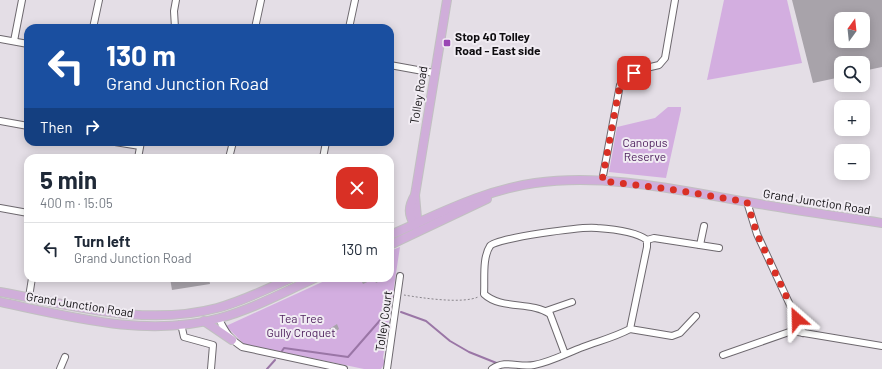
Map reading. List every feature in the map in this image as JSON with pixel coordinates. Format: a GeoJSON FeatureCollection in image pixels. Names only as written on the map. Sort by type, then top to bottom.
{"type":"FeatureCollection","features":[{"type":"Feature","properties":{"kind":"main road","name":"Tolley Road"},"geometry":{"type":"LineString","coordinates":[[417,233],[414,224],[411,222],[447,0]]}},
{"type":"Feature","properties":{"kind":"main road","name":"Grand Junction Road"},"geometry":{"type":"LineString","coordinates":[[394,233],[484,195],[511,188],[559,180],[602,181],[669,189],[882,223]]}},
{"type":"Feature","properties":{"kind":"main road","name":"Grand Junction Road"},"geometry":{"type":"LineString","coordinates":[[394,243],[511,188]]}},
{"type":"Feature","properties":{"kind":"main road"},"geometry":{"type":"LineString","coordinates":[[394,228],[404,222],[413,210],[433,216]]}},
{"type":"Feature","properties":{"kind":"main road","name":"Grand Junction Road"},"geometry":{"type":"LineString","coordinates":[[0,292],[135,316],[179,314],[216,308],[234,303],[282,282]]}},
{"type":"Feature","properties":{"kind":"main road","name":"Grand Junction Road"},"geometry":{"type":"LineString","coordinates":[[0,302],[115,324],[152,326],[219,319],[245,309],[300,282]]}},
{"type":"Feature","properties":{"kind":"main road"},"geometry":{"type":"LineString","coordinates":[[27,308],[29,297]]}},
{"type":"Feature","properties":{"kind":"main road"},"geometry":{"type":"LineString","coordinates":[[216,308],[219,319]]}},
{"type":"Feature","properties":{"kind":"main road"},"geometry":{"type":"LineString","coordinates":[[204,321],[232,340]]}},
{"type":"Feature","properties":{"kind":"street"},"geometry":{"type":"LineString","coordinates":[[14,42],[22,0]]}},
{"type":"Feature","properties":{"kind":"street"},"geometry":{"type":"LineString","coordinates":[[94,24],[99,0]]}},
{"type":"Feature","properties":{"kind":"street"},"geometry":{"type":"LineString","coordinates":[[176,0],[174,11],[176,24]]}},
{"type":"Feature","properties":{"kind":"street"},"geometry":{"type":"LineString","coordinates":[[256,24],[261,0]]}},
{"type":"Feature","properties":{"kind":"street"},"geometry":{"type":"LineString","coordinates":[[350,24],[355,0]]}},
{"type":"Feature","properties":{"kind":"street"},"geometry":{"type":"LineString","coordinates":[[602,181],[620,84],[625,77],[642,69],[658,65],[665,58],[674,0]]}},
{"type":"Feature","properties":{"kind":"street"},"geometry":{"type":"LineString","coordinates":[[0,39],[24,43]]}},
{"type":"Feature","properties":{"kind":"street"},"geometry":{"type":"LineString","coordinates":[[394,66],[434,73]]}},
{"type":"Feature","properties":{"kind":"street"},"geometry":{"type":"LineString","coordinates":[[0,121],[24,125]]}},
{"type":"Feature","properties":{"kind":"street"},"geometry":{"type":"LineString","coordinates":[[747,202],[757,234],[803,333]]}},
{"type":"Feature","properties":{"kind":"street"},"geometry":{"type":"LineString","coordinates":[[0,208],[24,212]]}},
{"type":"Feature","properties":{"kind":"street"},"geometry":{"type":"LineString","coordinates":[[700,246],[704,226]]}},
{"type":"Feature","properties":{"kind":"street"},"geometry":{"type":"LineString","coordinates":[[565,354],[550,314],[546,311],[499,301],[484,294],[486,256],[494,242],[510,238],[596,227],[640,236],[647,240],[654,238],[719,248]]}},
{"type":"Feature","properties":{"kind":"street"},"geometry":{"type":"LineString","coordinates":[[630,329],[646,254],[647,240]]}},
{"type":"Feature","properties":{"kind":"street","name":"Tolley Court"},"geometry":{"type":"LineString","coordinates":[[387,369],[400,276]]}},
{"type":"Feature","properties":{"kind":"street"},"geometry":{"type":"LineString","coordinates":[[29,297],[31,282]]}},
{"type":"Feature","properties":{"kind":"street"},"geometry":{"type":"LineString","coordinates":[[546,311],[572,302]]}},
{"type":"Feature","properties":{"kind":"street"},"geometry":{"type":"LineString","coordinates":[[494,368],[504,363],[532,366],[618,335],[630,329],[672,336],[680,333],[696,316]]}},
{"type":"Feature","properties":{"kind":"street"},"geometry":{"type":"LineString","coordinates":[[219,319],[225,332],[242,348],[317,366],[344,369]]}},
{"type":"Feature","properties":{"kind":"street"},"geometry":{"type":"LineString","coordinates":[[181,324],[184,337],[213,345],[211,369]]}},
{"type":"Feature","properties":{"kind":"street"},"geometry":{"type":"LineString","coordinates":[[723,355],[792,331],[882,346]]}},
{"type":"Feature","properties":{"kind":"street"},"geometry":{"type":"LineString","coordinates":[[60,369],[65,357]]}},
{"type":"Feature","properties":{"kind":"path"},"geometry":{"type":"LineString","coordinates":[[398,294],[435,300],[470,300],[484,294]]}},
{"type":"Feature","properties":{"kind":"green space"},"geometry":{"type":"Polygon","coordinates":[[[724,0],[787,0],[802,63],[707,80],[724,0]]]}},
{"type":"Feature","properties":{"kind":"green space","name":"Canopus Reserve"},"geometry":{"type":"Polygon","coordinates":[[[668,107],[681,107],[681,110],[666,178],[609,172],[617,127],[655,118],[668,107]]]}},
{"type":"Feature","properties":{"kind":"green space","name":"Tea Tree Gully Croquet"},"geometry":{"type":"Polygon","coordinates":[[[400,247],[383,358],[385,363],[381,369],[364,369],[244,344],[226,326],[322,282],[394,282],[394,249],[400,247]]]}},
{"type":"Feature","properties":{"kind":"building"},"geometry":{"type":"Polygon","coordinates":[[[792,0],[882,0],[882,67],[870,70],[870,56],[834,56],[834,78],[813,83],[792,0]]]}},
{"type":"Feature","properties":{"kind":"building"},"geometry":{"type":"Polygon","coordinates":[[[171,282],[210,282],[210,284],[172,290],[171,282]]]}},
{"type":"Feature","properties":{"kind":"building"},"geometry":{"type":"Polygon","coordinates":[[[337,324],[339,329],[328,337],[326,331],[337,324]]]}},
{"type":"Feature","properties":{"kind":"waterway"},"geometry":{"type":"LineString","coordinates":[[282,351],[284,348],[348,357],[389,310]]}},
{"type":"Feature","properties":{"kind":"waterway"},"geometry":{"type":"LineString","coordinates":[[401,312],[426,321],[450,341],[469,352],[499,364]]}},
{"type":"Feature","properties":{"kind":"waterway"},"geometry":{"type":"LineString","coordinates":[[267,369],[275,360]]}},
{"type":"Feature","properties":{"kind":"place","name":"Stop 40 Tolley Road - East side"},"geometry":{"type":"Point","coordinates":[447,43]}},
{"type":"Feature","properties":{"kind":"route"},"geometry":{"type":"LineString","coordinates":[[634,73],[625,77],[620,84],[602,181],[635,184],[747,202],[757,234],[797,319]]}}]}
